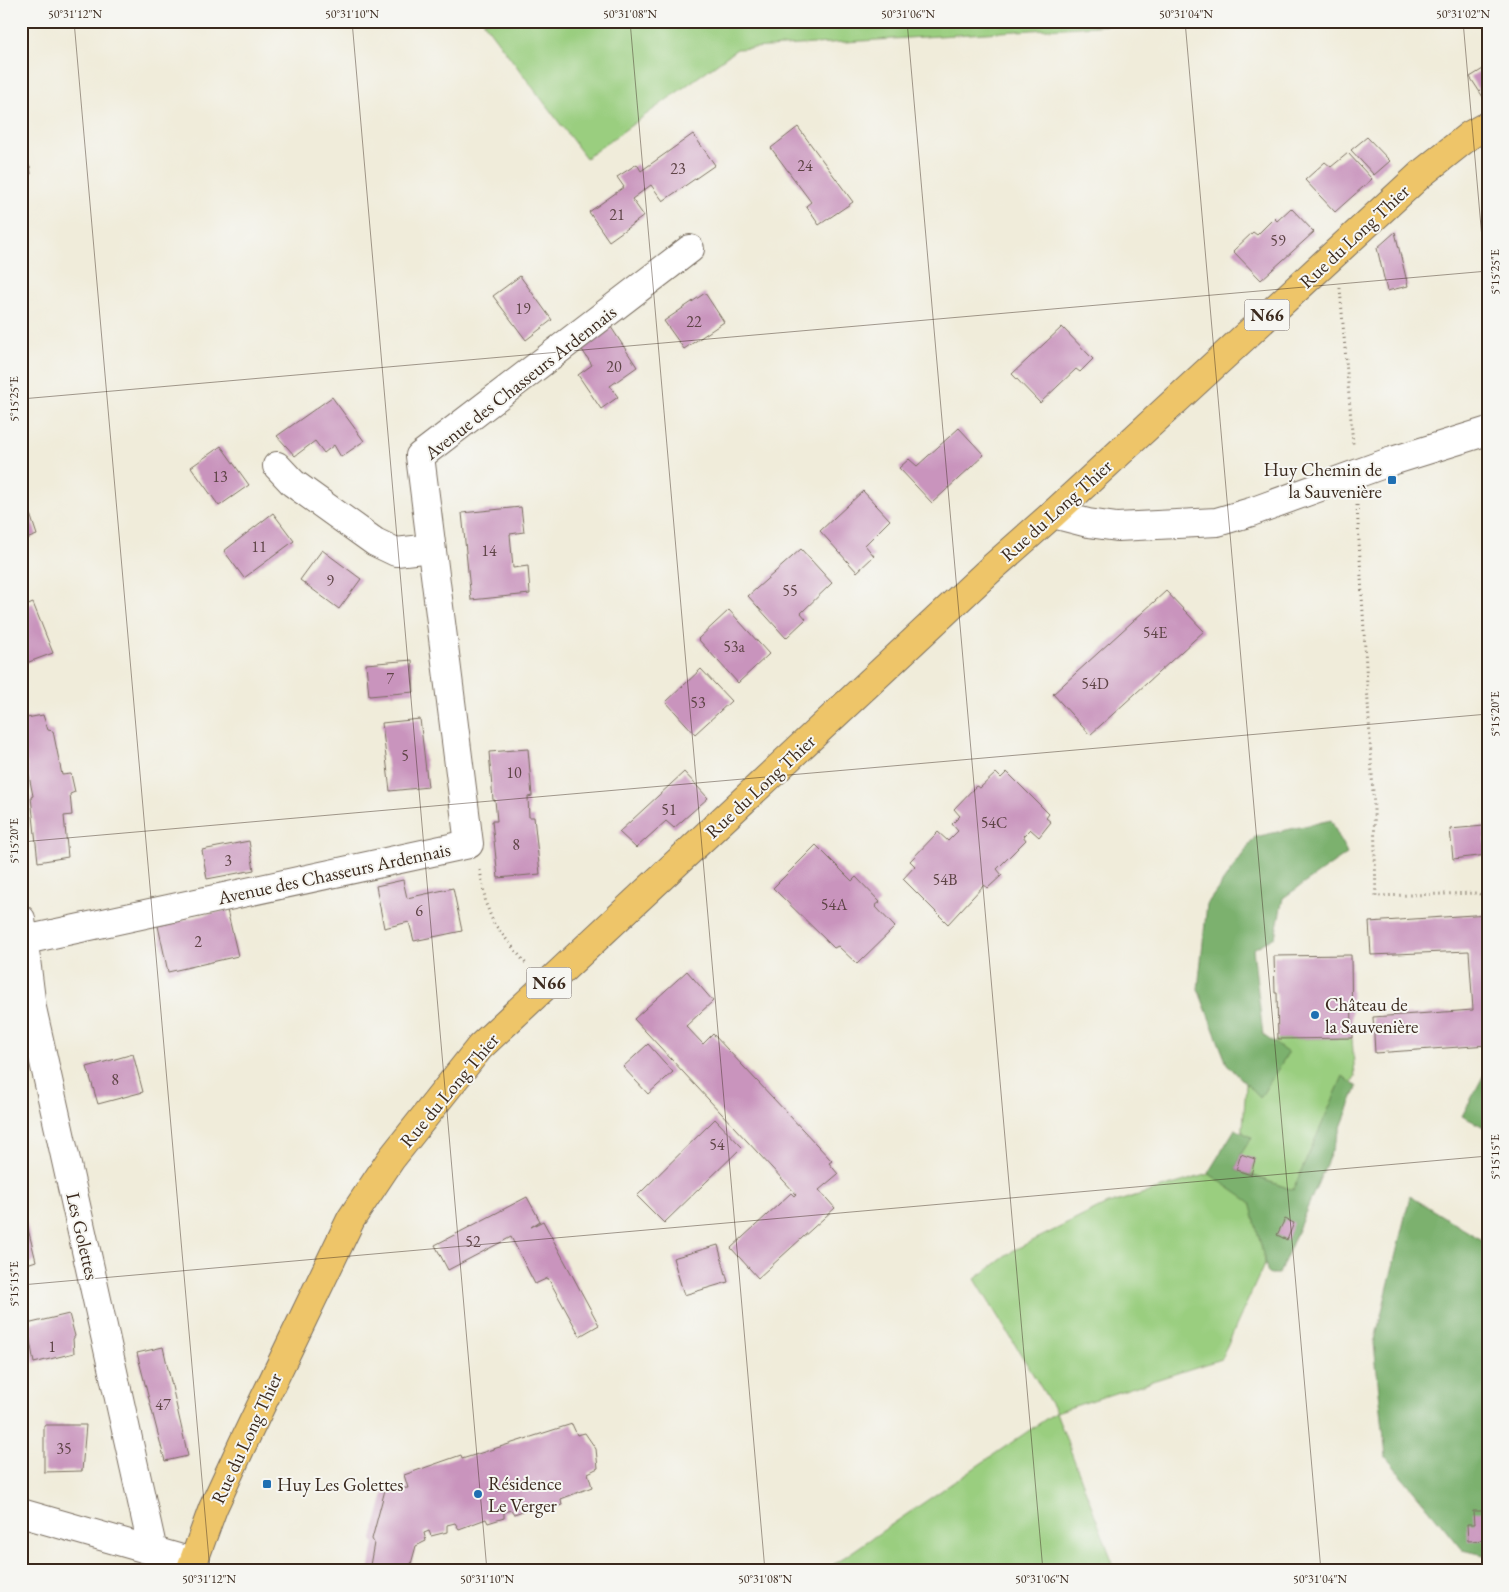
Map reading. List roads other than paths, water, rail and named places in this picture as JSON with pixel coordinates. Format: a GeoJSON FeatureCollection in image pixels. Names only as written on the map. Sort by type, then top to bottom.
{"type":"FeatureCollection","features":[{"type":"Feature","properties":{"kind":"main road","name":"Rue du Long Thier"},"geometry":{"type":"LineString","coordinates":[[191,1567],[213,1508],[351,1219],[391,1159],[480,1047],[992,568],[1053,514],[1337,250],[1421,174],[1470,135],[1488,124]]}},
{"type":"Feature","properties":{"kind":"street","name":"Avenue des Chasseurs Ardennais"},"geometry":{"type":"LineString","coordinates":[[23,929],[469,844],[420,456],[690,250]]}},
{"type":"Feature","properties":{"kind":"street"},"geometry":{"type":"LineString","coordinates":[[1053,514],[1088,523],[1117,527],[1217,522],[1488,431]]}},
{"type":"Feature","properties":{"kind":"street"},"geometry":{"type":"LineString","coordinates":[[277,466],[293,483],[375,542],[396,552],[431,548]]}},
{"type":"Feature","properties":{"kind":"street","name":"Les Golettes"},"geometry":{"type":"LineString","coordinates":[[23,929],[27,1008],[153,1551]]}},
{"type":"Feature","properties":{"kind":"street"},"geometry":{"type":"LineString","coordinates":[[21,1513],[153,1551],[191,1567]]}},
{"type":"Feature","properties":{"kind":"place","name":"Huy Chemin de la Sauvenière"},"geometry":{"type":"Point","coordinates":[1392,480]}},
{"type":"Feature","properties":{"kind":"place","name":"Château de la Sauvenière"},"geometry":{"type":"Point","coordinates":[1315,1015]}},
{"type":"Feature","properties":{"kind":"place","name":"Huy Les Golettes"},"geometry":{"type":"Point","coordinates":[267,1484]}},
{"type":"Feature","properties":{"kind":"place","name":"Résidence Le Verger"},"geometry":{"type":"Point","coordinates":[478,1494]}}]}
